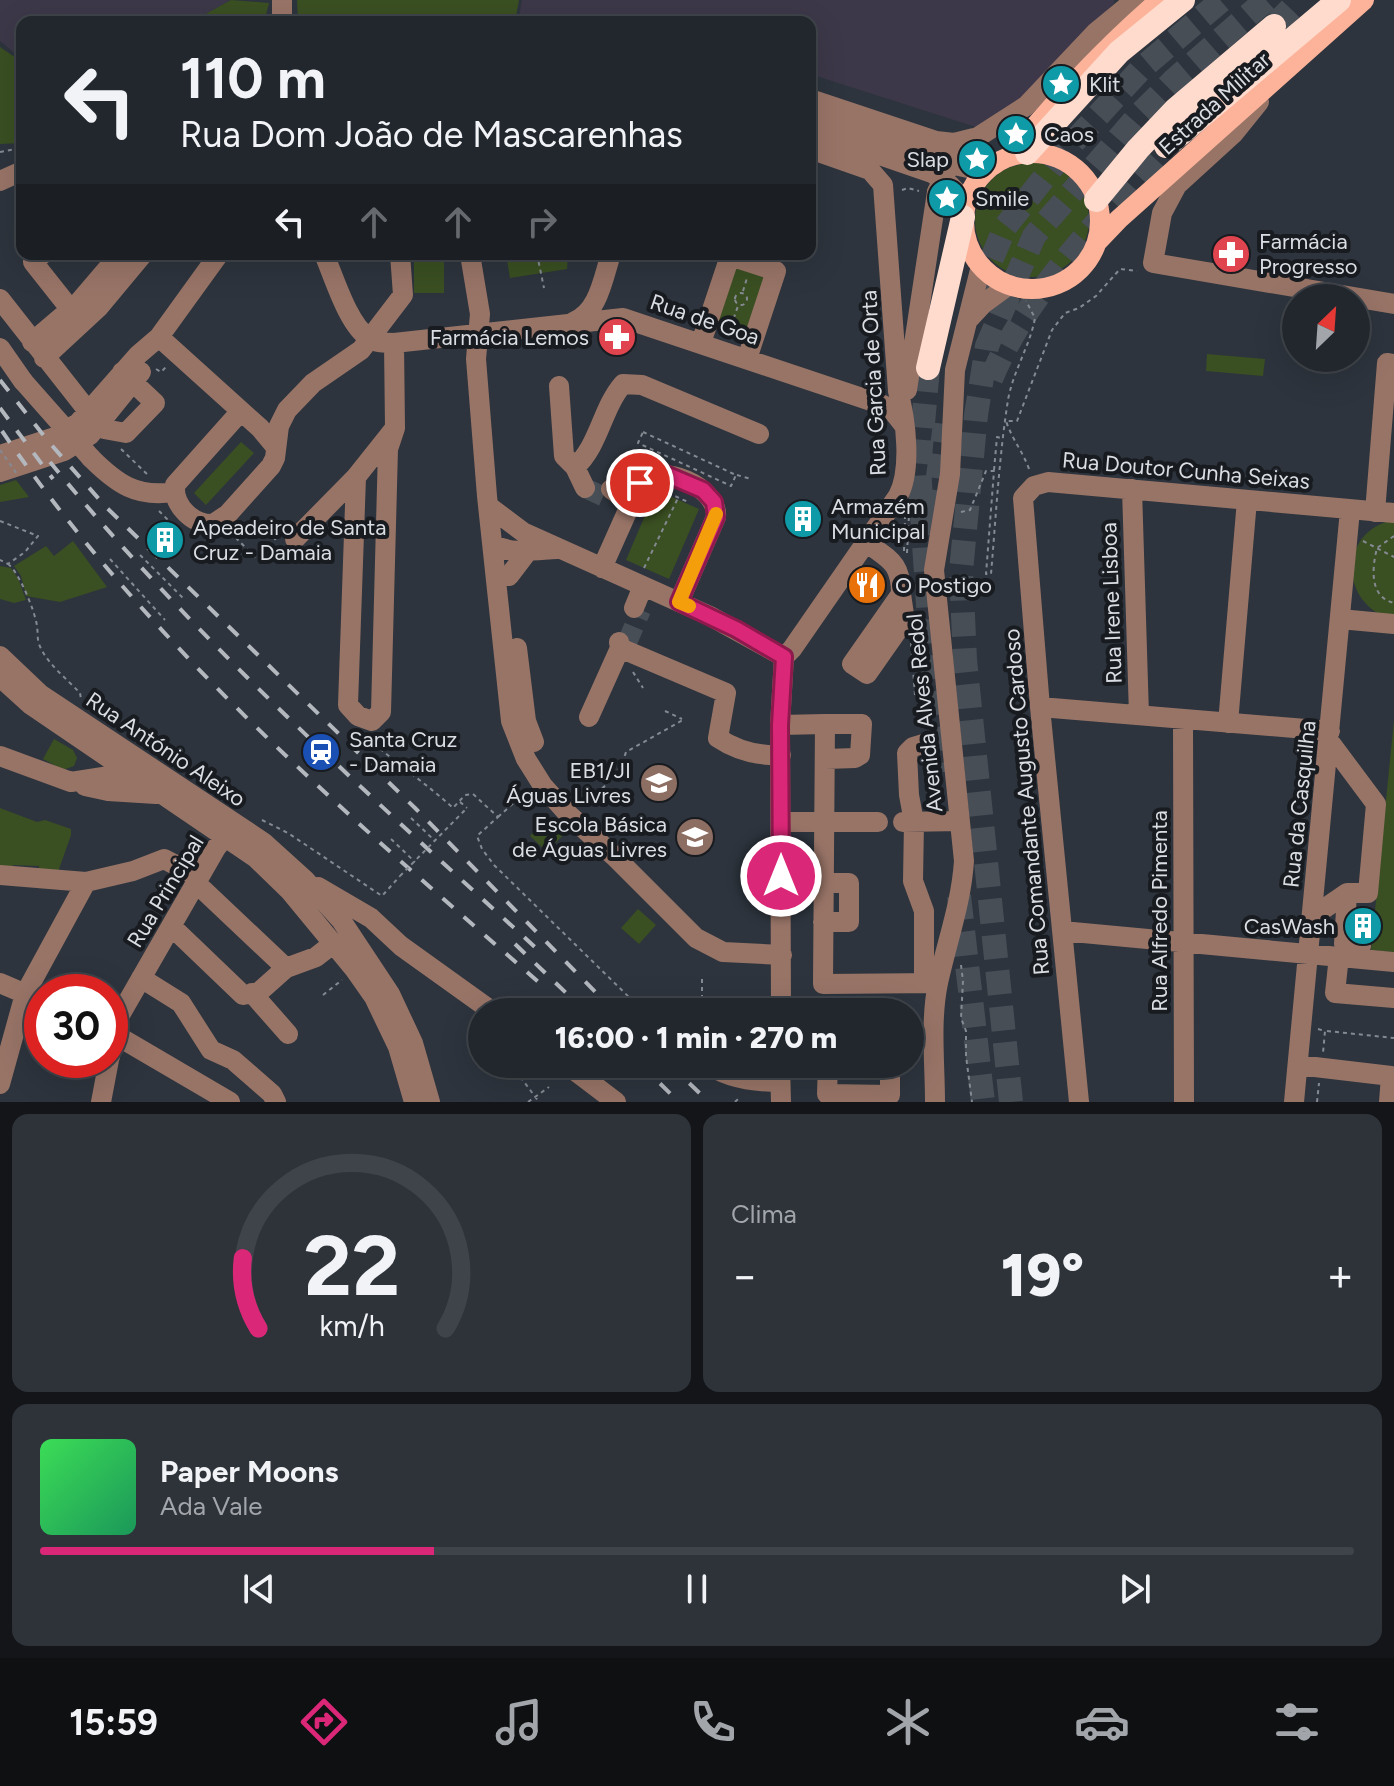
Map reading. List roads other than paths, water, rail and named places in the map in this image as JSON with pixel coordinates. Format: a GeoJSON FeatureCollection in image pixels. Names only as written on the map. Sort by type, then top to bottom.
{"type":"FeatureCollection","features":[{"type":"Feature","properties":{"kind":"highway"},"geometry":{"type":"LineString","coordinates":[[1010,158],[1119,52],[1183,0]]}},
{"type":"Feature","properties":{"kind":"highway"},"geometry":{"type":"LineString","coordinates":[[1166,146],[1339,0]]}},
{"type":"Feature","properties":{"kind":"highway"},"geometry":{"type":"LineString","coordinates":[[1096,200],[1175,110],[1274,26]]}},
{"type":"Feature","properties":{"kind":"highway"},"geometry":{"type":"LineString","coordinates":[[928,368],[965,210]]}},
{"type":"Feature","properties":{"kind":"main road"},"geometry":{"type":"LineString","coordinates":[[1010,158],[1045,154],[1062,160],[1077,170],[1089,184],[1096,200],[1100,221],[1097,242],[1089,259],[1062,282],[1044,288],[1026,289],[993,277],[981,266],[971,252],[965,235],[965,210],[972,187],[1010,158],[1056,100],[1110,42],[1160,0]]}},
{"type":"Feature","properties":{"kind":"main road","name":"Estrada Militar"},"geometry":{"type":"LineString","coordinates":[[1097,242],[1364,0]]}},
{"type":"Feature","properties":{"kind":"street"},"geometry":{"type":"LineString","coordinates":[[903,417],[933,193],[957,156],[978,137],[1026,106],[1095,33],[1130,2]]}},
{"type":"Feature","properties":{"kind":"street"},"geometry":{"type":"LineString","coordinates":[[1273,84],[1234,133],[1177,185],[1162,213],[1153,263],[1394,304]]}},
{"type":"Feature","properties":{"kind":"street"},"geometry":{"type":"LineString","coordinates":[[816,101],[936,141],[954,143],[978,137]]}},
{"type":"Feature","properties":{"kind":"street"},"geometry":{"type":"LineString","coordinates":[[816,118],[950,164],[977,168],[1010,158]]}},
{"type":"Feature","properties":{"kind":"street"},"geometry":{"type":"LineString","coordinates":[[816,133],[932,173],[950,185],[965,210]]}},
{"type":"Feature","properties":{"kind":"street","name":"Rua Garcia de Orta"},"geometry":{"type":"LineString","coordinates":[[784,657],[867,543],[903,485],[906,467],[885,194],[880,179],[870,170],[816,151]]}},
{"type":"Feature","properties":{"kind":"street"},"geometry":{"type":"LineString","coordinates":[[36,260],[33,262],[71,310]]}},
{"type":"Feature","properties":{"kind":"street"},"geometry":{"type":"LineString","coordinates":[[38,350],[115,260]]}},
{"type":"Feature","properties":{"kind":"street"},"geometry":{"type":"LineString","coordinates":[[38,350],[98,308],[138,260]]}},
{"type":"Feature","properties":{"kind":"street"},"geometry":{"type":"LineString","coordinates":[[0,453],[55,437],[93,419],[159,337],[215,260]]}},
{"type":"Feature","properties":{"kind":"street"},"geometry":{"type":"LineString","coordinates":[[327,260],[352,319],[370,339]]}},
{"type":"Feature","properties":{"kind":"street"},"geometry":{"type":"LineString","coordinates":[[241,411],[178,480],[174,492],[177,501],[195,521],[207,524],[219,522],[271,466],[279,426],[287,410],[313,383],[354,355],[403,295],[400,260]]}},
{"type":"Feature","properties":{"kind":"street"},"geometry":{"type":"LineString","coordinates":[[471,260],[480,314],[476,359],[489,502],[509,576],[526,721],[547,769],[591,819],[614,856]]}},
{"type":"Feature","properties":{"kind":"street"},"geometry":{"type":"LineString","coordinates":[[573,322],[586,315],[594,304],[609,260]]}},
{"type":"Feature","properties":{"kind":"street"},"geometry":{"type":"LineString","coordinates":[[701,343],[729,260]]}},
{"type":"Feature","properties":{"kind":"street"},"geometry":{"type":"LineString","coordinates":[[743,260],[776,271],[747,359]]}},
{"type":"Feature","properties":{"kind":"street","name":"Avenida Alves Redol"},"geometry":{"type":"LineString","coordinates":[[935,1102],[935,1011],[931,983],[962,894],[964,861],[934,570],[950,474],[955,370],[981,266]]}},
{"type":"Feature","properties":{"kind":"street"},"geometry":{"type":"LineString","coordinates":[[969,319],[1009,285]]}},
{"type":"Feature","properties":{"kind":"street"},"geometry":{"type":"LineString","coordinates":[[0,299],[104,429],[126,433],[155,403],[128,377]]}},
{"type":"Feature","properties":{"kind":"street","name":"Rua de Goa"},"geometry":{"type":"LineString","coordinates":[[370,339],[394,343],[623,318],[883,405],[903,417]]}},
{"type":"Feature","properties":{"kind":"street"},"geometry":{"type":"LineString","coordinates":[[159,337],[275,446]]}},
{"type":"Feature","properties":{"kind":"street"},"geometry":{"type":"LineString","coordinates":[[128,377],[148,363],[159,337]]}},
{"type":"Feature","properties":{"kind":"street"},"geometry":{"type":"LineString","coordinates":[[356,477],[348,705],[358,716],[372,721],[381,712],[388,449],[395,428],[394,343]]}},
{"type":"Feature","properties":{"kind":"street"},"geometry":{"type":"LineString","coordinates":[[0,348],[23,381],[103,470],[135,490],[155,495],[174,492]]}},
{"type":"Feature","properties":{"kind":"street"},"geometry":{"type":"LineString","coordinates":[[1384,513],[1391,364]]}},
{"type":"Feature","properties":{"kind":"street"},"geometry":{"type":"LineString","coordinates":[[559,386],[564,456],[582,479],[584,458],[611,398],[623,384],[642,385],[759,434]]}},
{"type":"Feature","properties":{"kind":"street"},"geometry":{"type":"LineString","coordinates":[[9,473],[73,447],[90,435],[93,419]]}},
{"type":"Feature","properties":{"kind":"street"},"geometry":{"type":"LineString","coordinates":[[295,539],[356,477],[395,428]]}},
{"type":"Feature","properties":{"kind":"street"},"geometry":{"type":"LineString","coordinates":[[602,568],[646,476],[663,473],[677,491],[710,495],[716,510],[716,517],[679,602]]}},
{"type":"Feature","properties":{"kind":"street","name":"Rua Doutor Cunha Seixas"},"geometry":{"type":"LineString","coordinates":[[1028,492],[1048,482],[1384,513]]}},
{"type":"Feature","properties":{"kind":"street","name":"Rua Irene Lisboa"},"geometry":{"type":"LineString","coordinates":[[1132,489],[1139,715]]}},
{"type":"Feature","properties":{"kind":"street","name":"Rua Comandante Augusto Cardoso"},"geometry":{"type":"LineString","coordinates":[[1028,492],[1040,707],[1079,1102]]}},
{"type":"Feature","properties":{"kind":"street"},"geometry":{"type":"LineString","coordinates":[[609,494],[631,503]]}},
{"type":"Feature","properties":{"kind":"street"},"geometry":{"type":"LineString","coordinates":[[1228,723],[1247,500]]}},
{"type":"Feature","properties":{"kind":"street"},"geometry":{"type":"LineString","coordinates":[[489,502],[526,542]]}},
{"type":"Feature","properties":{"kind":"street","name":"Rua da Casquilha"},"geometry":{"type":"LineString","coordinates":[[1294,1102],[1350,510]]}},
{"type":"Feature","properties":{"kind":"street"},"geometry":{"type":"LineString","coordinates":[[509,576],[526,542]]}},
{"type":"Feature","properties":{"kind":"street"},"geometry":{"type":"LineString","coordinates":[[499,544],[526,542],[557,549],[645,583],[784,657],[780,725],[781,998]]}},
{"type":"Feature","properties":{"kind":"street","name":"Avenida Alves Redol"},"geometry":{"type":"LineString","coordinates":[[867,543],[895,565],[900,577],[904,619],[867,674],[852,664],[901,594]]}},
{"type":"Feature","properties":{"kind":"street"},"geometry":{"type":"LineString","coordinates":[[499,544],[511,721],[526,759],[543,786],[585,831],[704,944],[723,952],[782,955]]}},
{"type":"Feature","properties":{"kind":"street"},"geometry":{"type":"LineString","coordinates":[[638,609],[645,583]]}},
{"type":"Feature","properties":{"kind":"street"},"geometry":{"type":"LineString","coordinates":[[1340,619],[1394,624]]}},
{"type":"Feature","properties":{"kind":"street"},"geometry":{"type":"LineString","coordinates":[[589,717],[621,645],[726,693],[718,738],[739,749],[781,755]]}},
{"type":"Feature","properties":{"kind":"street","name":"Rua António Aleixo"},"geometry":{"type":"LineString","coordinates":[[0,656],[40,694],[167,786],[225,837],[297,885]]}},
{"type":"Feature","properties":{"kind":"street","name":"Rua António Aleixo"},"geometry":{"type":"LineString","coordinates":[[0,677],[31,705],[128,773],[167,786],[263,842],[297,885]]}},
{"type":"Feature","properties":{"kind":"street"},"geometry":{"type":"LineString","coordinates":[[1040,707],[1228,723],[1330,736],[1376,804],[1368,893],[1347,893],[1312,917]]}},
{"type":"Feature","properties":{"kind":"street","name":"Rua Alfredo Pimenta"},"geometry":{"type":"LineString","coordinates":[[1183,719],[1184,1102]]}},
{"type":"Feature","properties":{"kind":"street"},"geometry":{"type":"LineString","coordinates":[[825,724],[821,993],[931,983],[924,911],[913,874],[908,822],[907,753],[923,744]]}},
{"type":"Feature","properties":{"kind":"street"},"geometry":{"type":"LineString","coordinates":[[780,725],[862,724],[862,750],[855,758],[826,759]]}},
{"type":"Feature","properties":{"kind":"street"},"geometry":{"type":"LineString","coordinates":[[71,782],[87,771],[90,762],[90,753],[80,737]]}},
{"type":"Feature","properties":{"kind":"street"},"geometry":{"type":"LineString","coordinates":[[0,756],[71,782],[108,791],[143,791],[167,786]]}},
{"type":"Feature","properties":{"kind":"street"},"geometry":{"type":"LineString","coordinates":[[71,782],[128,773]]}},
{"type":"Feature","properties":{"kind":"street"},"geometry":{"type":"LineString","coordinates":[[908,822],[959,821]]}},
{"type":"Feature","properties":{"kind":"street"},"geometry":{"type":"LineString","coordinates":[[781,822],[878,822]]}},
{"type":"Feature","properties":{"kind":"street","name":"Rua Principal"},"geometry":{"type":"LineString","coordinates":[[128,1001],[225,837]]}},
{"type":"Feature","properties":{"kind":"street"},"geometry":{"type":"LineString","coordinates":[[1,877],[86,882],[133,871],[164,859],[197,880],[286,968]]}},
{"type":"Feature","properties":{"kind":"street"},"geometry":{"type":"LineString","coordinates":[[45,974],[86,882]]}},
{"type":"Feature","properties":{"kind":"street"},"geometry":{"type":"LineString","coordinates":[[297,885],[341,920],[372,964],[413,1043],[430,1102]]}},
{"type":"Feature","properties":{"kind":"street"},"geometry":{"type":"LineString","coordinates":[[297,885],[374,997],[393,1034],[414,1102]]}},
{"type":"Feature","properties":{"kind":"street"},"geometry":{"type":"LineString","coordinates":[[297,885],[363,913],[401,946],[473,998]]}},
{"type":"Feature","properties":{"kind":"street"},"geometry":{"type":"LineString","coordinates":[[1347,893],[1344,944],[1361,946]]}},
{"type":"Feature","properties":{"kind":"street"},"geometry":{"type":"LineString","coordinates":[[341,920],[401,946]]}},
{"type":"Feature","properties":{"kind":"street"},"geometry":{"type":"LineString","coordinates":[[171,926],[243,995],[259,992],[286,968],[316,957],[334,943]]}},
{"type":"Feature","properties":{"kind":"street"},"geometry":{"type":"LineString","coordinates":[[1062,931],[1394,962]]}},
{"type":"Feature","properties":{"kind":"street"},"geometry":{"type":"LineString","coordinates":[[1339,956],[1335,993],[1394,998]]}},
{"type":"Feature","properties":{"kind":"street"},"geometry":{"type":"LineString","coordinates":[[141,978],[181,1003],[211,1050],[233,1060],[272,1094],[276,1102]]}},
{"type":"Feature","properties":{"kind":"street"},"geometry":{"type":"LineString","coordinates":[[0,983],[24,994]]}},
{"type":"Feature","properties":{"kind":"street"},"geometry":{"type":"LineString","coordinates":[[252,993],[288,1034]]}},
{"type":"Feature","properties":{"kind":"street"},"geometry":{"type":"LineString","coordinates":[[0,1084],[24,1023]]}},
{"type":"Feature","properties":{"kind":"street"},"geometry":{"type":"LineString","coordinates":[[128,1037],[230,1102]]}},
{"type":"Feature","properties":{"kind":"street"},"geometry":{"type":"LineString","coordinates":[[1298,1065],[1391,1076],[1389,1102]]}},
{"type":"Feature","properties":{"kind":"street","name":"Rua Principal"},"geometry":{"type":"LineString","coordinates":[[101,1102],[106,1078]]}},
{"type":"Feature","properties":{"kind":"street"},"geometry":{"type":"LineString","coordinates":[[584,1078],[616,1102]]}},
{"type":"Feature","properties":{"kind":"street"},"geometry":{"type":"LineString","coordinates":[[742,1078],[780,1083]]}},
{"type":"Feature","properties":{"kind":"street"},"geometry":{"type":"LineString","coordinates":[[828,1078],[827,1094],[890,1095],[890,1078]]}},
{"type":"Feature","properties":{"kind":"tunnel"},"geometry":{"type":"LineString","coordinates":[[978,292],[1005,227],[1067,149],[1142,68],[1222,0]]}},
{"type":"Feature","properties":{"kind":"tunnel"},"geometry":{"type":"LineString","coordinates":[[1011,1102],[965,660],[961,571],[976,415],[987,346],[1034,236],[1139,115],[1174,80],[1266,0]]}},
{"type":"Feature","properties":{"kind":"tunnel"},"geometry":{"type":"LineString","coordinates":[[1274,26],[1299,0]]}},
{"type":"Feature","properties":{"kind":"tunnel"},"geometry":{"type":"LineString","coordinates":[[991,379],[1006,347],[1046,285],[1166,146]]}},
{"type":"Feature","properties":{"kind":"tunnel"},"geometry":{"type":"LineString","coordinates":[[928,368],[919,468],[931,650],[945,772]]}},
{"type":"Feature","properties":{"kind":"tunnel"},"geometry":{"type":"LineString","coordinates":[[933,514],[945,424]]}},
{"type":"Feature","properties":{"kind":"tunnel"},"geometry":{"type":"LineString","coordinates":[[585,488],[607,498]]}},
{"type":"Feature","properties":{"kind":"tunnel"},"geometry":{"type":"LineString","coordinates":[[626,645],[641,610]]}},
{"type":"Feature","properties":{"kind":"tunnel"},"geometry":{"type":"LineString","coordinates":[[959,896],[983,1102]]}},
{"type":"Feature","properties":{"kind":"railway"},"geometry":{"type":"LineString","coordinates":[[0,380],[105,506],[415,808],[601,998]]}},
{"type":"Feature","properties":{"kind":"railway"},"geometry":{"type":"LineString","coordinates":[[0,408],[53,479]]}},
{"type":"Feature","properties":{"kind":"railway"},"geometry":{"type":"LineString","coordinates":[[2,431],[59,510],[186,656],[325,792],[542,985]]}},
{"type":"Feature","properties":{"kind":"railway"},"geometry":{"type":"LineString","coordinates":[[50,462],[163,591],[223,653],[284,714],[536,948]]}},
{"type":"Feature","properties":{"kind":"railway"},"geometry":{"type":"LineString","coordinates":[[515,944],[571,998]]}},
{"type":"Feature","properties":{"kind":"railway"},"geometry":{"type":"LineString","coordinates":[[654,1078],[679,1102]]}},
{"type":"Feature","properties":{"kind":"railway"},"geometry":{"type":"LineString","coordinates":[[684,1078],[709,1102]]}},
{"type":"Feature","properties":{"kind":"place","name":"Klit"},"geometry":{"type":"Point","coordinates":[1061,84]}},
{"type":"Feature","properties":{"kind":"place","name":"Caos"},"geometry":{"type":"Point","coordinates":[1016,134]}},
{"type":"Feature","properties":{"kind":"place","name":"Slap"},"geometry":{"type":"Point","coordinates":[977,159]}},
{"type":"Feature","properties":{"kind":"place","name":"Smile"},"geometry":{"type":"Point","coordinates":[947,198]}},
{"type":"Feature","properties":{"kind":"place","name":"Farmácia Progresso"},"geometry":{"type":"Point","coordinates":[1231,254]}},
{"type":"Feature","properties":{"kind":"place","name":"Farmácia Lemos"},"geometry":{"type":"Point","coordinates":[617,337]}},
{"type":"Feature","properties":{"kind":"place","name":"Armazém Municipal"},"geometry":{"type":"Point","coordinates":[803,519]}},
{"type":"Feature","properties":{"kind":"place","name":"Apeadeiro de Santa Cruz - Damaia"},"geometry":{"type":"Point","coordinates":[165,540]}},
{"type":"Feature","properties":{"kind":"place","name":"O Postigo"},"geometry":{"type":"Point","coordinates":[867,585]}},
{"type":"Feature","properties":{"kind":"place","name":"Santa Cruz - Damaia"},"geometry":{"type":"Point","coordinates":[321,752]}},
{"type":"Feature","properties":{"kind":"place","name":"EB1/JI Águas Livres"},"geometry":{"type":"Point","coordinates":[659,783]}},
{"type":"Feature","properties":{"kind":"place","name":"Escola Básica de Águas Livres"},"geometry":{"type":"Point","coordinates":[695,837]}},
{"type":"Feature","properties":{"kind":"place","name":"CasWash"},"geometry":{"type":"Point","coordinates":[1363,926]}}]}
